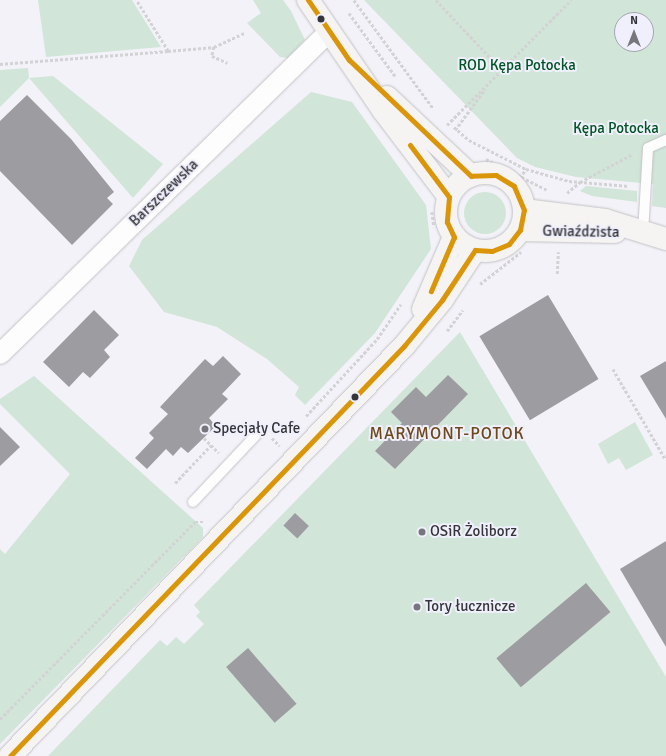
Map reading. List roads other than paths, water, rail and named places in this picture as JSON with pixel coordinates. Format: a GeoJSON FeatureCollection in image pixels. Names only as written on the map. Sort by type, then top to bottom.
{"type":"FeatureCollection","features":[{"type":"Feature","properties":{"kind":"street"},"geometry":{"type":"LineString","coordinates":[[308,0],[349,60],[449,197]]}},
{"type":"Feature","properties":{"kind":"street","name":"Barszczewska"},"geometry":{"type":"LineString","coordinates":[[0,354],[329,32]]}},
{"type":"Feature","properties":{"kind":"street"},"geometry":{"type":"LineString","coordinates":[[349,60],[441,136],[475,167],[496,175],[521,176],[522,220],[509,244],[498,249],[475,250],[454,237],[447,222],[449,197],[458,184],[475,167]]}},
{"type":"Feature","properties":{"kind":"street","name":"Gwiaździsta"},"geometry":{"type":"LineString","coordinates":[[522,220],[643,233],[666,239]]}},
{"type":"Feature","properties":{"kind":"street"},"geometry":{"type":"LineString","coordinates":[[404,346],[454,237]]}},
{"type":"Feature","properties":{"kind":"street"},"geometry":{"type":"LineString","coordinates":[[10,756],[404,346],[442,300],[475,250]]}},
{"type":"Feature","properties":{"kind":"lane"},"geometry":{"type":"LineString","coordinates":[[643,233],[648,148],[666,140]]}},
{"type":"Feature","properties":{"kind":"lane"},"geometry":{"type":"LineString","coordinates":[[193,502],[256,434]]}},
{"type":"Feature","properties":{"kind":"place","name":"Specjały Cafe"},"geometry":{"type":"Point","coordinates":[205,429]}},
{"type":"Feature","properties":{"kind":"place","name":"OSiR Żoliborz"},"geometry":{"type":"Point","coordinates":[422,532]}},
{"type":"Feature","properties":{"kind":"place","name":"Tory łucznicze"},"geometry":{"type":"Point","coordinates":[417,607]}},
{"type":"Feature","properties":{"kind":"district","name":"MARYMONT-POTOK"},"geometry":{"type":"Point","coordinates":[447,434]}},
{"type":"Feature","properties":{"kind":"park label","name":"ROD Kępa Potocka"},"geometry":{"type":"Point","coordinates":[517,66]}},
{"type":"Feature","properties":{"kind":"park label","name":"Kępa Potocka"},"geometry":{"type":"Point","coordinates":[616,129]}}]}
